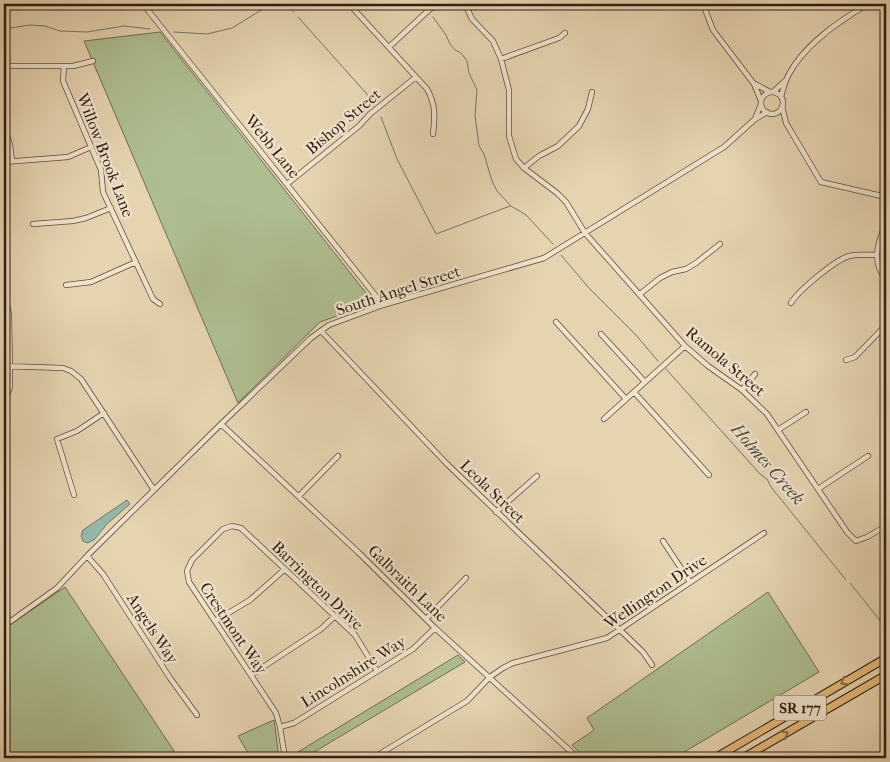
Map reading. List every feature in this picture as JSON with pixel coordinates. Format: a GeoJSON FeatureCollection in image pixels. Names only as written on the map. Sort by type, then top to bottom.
{"type":"FeatureCollection","features":[{"type":"Feature","properties":{"kind":"highway","name":"SR 177"},"geometry":{"type":"LineString","coordinates":[[715,758],[886,658]]}},
{"type":"Feature","properties":{"kind":"highway","name":"SR 177"},"geometry":{"type":"LineString","coordinates":[[743,758],[886,674]]}},
{"type":"Feature","properties":{"kind":"street"},"geometry":{"type":"LineString","coordinates":[[349,4],[427,89],[434,101],[433,134]]}},
{"type":"Feature","properties":{"kind":"street"},"geometry":{"type":"LineString","coordinates":[[389,47],[431,8],[446,4]]}},
{"type":"Feature","properties":{"kind":"street"},"geometry":{"type":"LineString","coordinates":[[465,4],[472,19],[493,42],[501,59],[509,90],[509,136],[516,160],[524,168],[539,156],[558,146],[580,126],[588,109],[592,92]]}},
{"type":"Feature","properties":{"kind":"street"},"geometry":{"type":"LineString","coordinates":[[703,4],[713,30],[754,84],[767,112],[773,113],[786,123]]}},
{"type":"Feature","properties":{"kind":"street"},"geometry":{"type":"LineString","coordinates":[[868,4],[849,14],[825,33],[796,62],[786,80],[781,97],[786,123],[816,177],[821,182],[829,186],[886,197]]}},
{"type":"Feature","properties":{"kind":"street","name":"Webb Lane"},"geometry":{"type":"LineString","coordinates":[[145,5],[383,305]]}},
{"type":"Feature","properties":{"kind":"street"},"geometry":{"type":"LineString","coordinates":[[501,59],[559,38],[565,32]]}},
{"type":"Feature","properties":{"kind":"street"},"geometry":{"type":"LineString","coordinates":[[4,66],[64,66],[93,61]]}},
{"type":"Feature","properties":{"kind":"street","name":"Willow Brook Lane"},"geometry":{"type":"LineString","coordinates":[[64,66],[63,81],[101,170],[103,192],[153,299],[160,304]]}},
{"type":"Feature","properties":{"kind":"street","name":"Bishop Street"},"geometry":{"type":"LineString","coordinates":[[287,184],[416,77]]}},
{"type":"Feature","properties":{"kind":"street"},"geometry":{"type":"LineString","coordinates":[[761,102],[765,94],[772,92],[786,80]]}},
{"type":"Feature","properties":{"kind":"street"},"geometry":{"type":"LineString","coordinates":[[754,84],[781,97]]}},
{"type":"Feature","properties":{"kind":"street","name":"South Angel Street"},"geometry":{"type":"LineString","coordinates":[[754,120],[761,102]]}},
{"type":"Feature","properties":{"kind":"street"},"geometry":{"type":"LineString","coordinates":[[773,113],[782,106]]}},
{"type":"Feature","properties":{"kind":"street","name":"South Angel Street"},"geometry":{"type":"LineString","coordinates":[[4,626],[57,588],[221,424],[311,338],[329,325],[383,305],[544,258],[724,147],[754,120],[767,112]]}},
{"type":"Feature","properties":{"kind":"street"},"geometry":{"type":"LineString","coordinates":[[4,126],[10,145],[12,161]]}},
{"type":"Feature","properties":{"kind":"street"},"geometry":{"type":"LineString","coordinates":[[4,162],[68,157],[91,147]]}},
{"type":"Feature","properties":{"kind":"street","name":"Ramola Street"},"geometry":{"type":"LineString","coordinates":[[524,168],[566,202],[586,233],[685,346],[708,366],[742,390],[767,414],[847,532],[856,541],[886,526]]}},
{"type":"Feature","properties":{"kind":"street"},"geometry":{"type":"LineString","coordinates":[[33,224],[79,220],[111,208]]}},
{"type":"Feature","properties":{"kind":"street"},"geometry":{"type":"LineString","coordinates":[[886,222],[876,255],[880,270],[886,279]]}},
{"type":"Feature","properties":{"kind":"street"},"geometry":{"type":"LineString","coordinates":[[640,294],[660,278],[696,263],[720,244]]}},
{"type":"Feature","properties":{"kind":"street"},"geometry":{"type":"LineString","coordinates":[[791,302],[802,289],[846,257],[859,254],[876,255]]}},
{"type":"Feature","properties":{"kind":"street"},"geometry":{"type":"LineString","coordinates":[[66,286],[91,282],[136,262]]}},
{"type":"Feature","properties":{"kind":"street"},"geometry":{"type":"LineString","coordinates":[[4,293],[9,314],[7,366],[10,387],[4,403]]}},
{"type":"Feature","properties":{"kind":"street"},"geometry":{"type":"LineString","coordinates":[[556,322],[626,399]]}},
{"type":"Feature","properties":{"kind":"street"},"geometry":{"type":"LineString","coordinates":[[846,360],[855,357],[886,326]]}},
{"type":"Feature","properties":{"kind":"street","name":"Leola Street"},"geometry":{"type":"LineString","coordinates":[[321,331],[447,464],[643,652],[652,665]]}},
{"type":"Feature","properties":{"kind":"street"},"geometry":{"type":"LineString","coordinates":[[601,334],[645,382]]}},
{"type":"Feature","properties":{"kind":"street"},"geometry":{"type":"LineString","coordinates":[[604,419],[685,346]]}},
{"type":"Feature","properties":{"kind":"street"},"geometry":{"type":"LineString","coordinates":[[7,366],[53,366],[71,371],[82,379],[154,490]]}},
{"type":"Feature","properties":{"kind":"street"},"geometry":{"type":"LineString","coordinates":[[742,390],[755,374]]}},
{"type":"Feature","properties":{"kind":"street"},"geometry":{"type":"LineString","coordinates":[[634,392],[709,475]]}},
{"type":"Feature","properties":{"kind":"street"},"geometry":{"type":"LineString","coordinates":[[778,430],[806,412]]}},
{"type":"Feature","properties":{"kind":"street"},"geometry":{"type":"LineString","coordinates":[[74,495],[57,439],[77,431],[104,414]]}},
{"type":"Feature","properties":{"kind":"street","name":"Galbraith Lane"},"geometry":{"type":"LineString","coordinates":[[221,424],[299,496],[434,628],[578,758]]}},
{"type":"Feature","properties":{"kind":"street"},"geometry":{"type":"LineString","coordinates":[[299,496],[338,456]]}},
{"type":"Feature","properties":{"kind":"street"},"geometry":{"type":"LineString","coordinates":[[818,489],[868,456]]}},
{"type":"Feature","properties":{"kind":"street"},"geometry":{"type":"LineString","coordinates":[[496,512],[538,476]]}},
{"type":"Feature","properties":{"kind":"street","name":"Barrington Drive"},"geometry":{"type":"LineString","coordinates":[[232,526],[241,528],[336,616],[355,635],[377,671]]}},
{"type":"Feature","properties":{"kind":"street","name":"Crestmont Way"},"geometry":{"type":"LineString","coordinates":[[232,526],[222,529],[192,560],[187,571],[189,582],[276,713],[285,758]]}},
{"type":"Feature","properties":{"kind":"street","name":"Wellington Drive"},"geometry":{"type":"LineString","coordinates":[[373,758],[467,701],[490,677],[503,668],[514,663],[607,638],[764,533]]}},
{"type":"Feature","properties":{"kind":"street"},"geometry":{"type":"LineString","coordinates":[[663,540],[690,582]]}},
{"type":"Feature","properties":{"kind":"street","name":"Angels Way"},"geometry":{"type":"LineString","coordinates":[[88,556],[103,574],[170,678],[197,715]]}},
{"type":"Feature","properties":{"kind":"street"},"geometry":{"type":"LineString","coordinates":[[215,622],[250,600],[285,569]]}},
{"type":"Feature","properties":{"kind":"street"},"geometry":{"type":"LineString","coordinates":[[426,619],[466,578]]}},
{"type":"Feature","properties":{"kind":"street"},"geometry":{"type":"LineString","coordinates":[[251,675],[321,629],[336,616]]}},
{"type":"Feature","properties":{"kind":"street","name":"Lincolnshire Way"},"geometry":{"type":"LineString","coordinates":[[280,727],[294,723],[414,649],[434,628]]}},
{"type":"Feature","properties":{"kind":"green space"},"geometry":{"type":"Polygon","coordinates":[[[160,32],[374,303],[320,322],[238,403],[84,41],[160,32]]]}},
{"type":"Feature","properties":{"kind":"green space"},"geometry":{"type":"Polygon","coordinates":[[[65,587],[174,751],[163,758],[4,758],[4,629],[65,587]]]}},
{"type":"Feature","properties":{"kind":"green space"},"geometry":{"type":"Polygon","coordinates":[[[768,592],[819,672],[674,758],[585,758],[572,745],[594,730],[587,718],[768,592]]]}},
{"type":"Feature","properties":{"kind":"green space"},"geometry":{"type":"Polygon","coordinates":[[[458,655],[465,662],[304,758],[288,758],[458,655]]]}},
{"type":"Feature","properties":{"kind":"green space"},"geometry":{"type":"Polygon","coordinates":[[[274,720],[279,758],[251,758],[238,736],[274,720]]]}},
{"type":"Feature","properties":{"kind":"shaded area"},"geometry":{"type":"Polygon","coordinates":[[[127,500],[130,504],[107,524],[94,540],[87,543],[83,541],[81,536],[83,530],[127,500]]]}},
{"type":"Feature","properties":{"kind":"waterway"},"geometry":{"type":"LineString","coordinates":[[174,32],[207,34],[232,28],[271,4]]}},
{"type":"Feature","properties":{"kind":"waterway"},"geometry":{"type":"LineString","coordinates":[[286,4],[294,12]]}},
{"type":"Feature","properties":{"kind":"waterway"},"geometry":{"type":"LineString","coordinates":[[298,17],[374,102]]}},
{"type":"Feature","properties":{"kind":"waterway","name":"Holmes Creek"},"geometry":{"type":"LineString","coordinates":[[433,17],[450,44],[467,61],[469,73],[477,90],[475,115],[479,146],[484,154],[497,191],[511,206],[526,215],[553,244]]}},
{"type":"Feature","properties":{"kind":"waterway"},"geometry":{"type":"LineString","coordinates":[[10,28],[30,25],[45,26],[60,31],[87,32],[124,26],[150,29]]}},
{"type":"Feature","properties":{"kind":"waterway"},"geometry":{"type":"LineString","coordinates":[[381,117],[397,159],[436,234],[510,206]]}},
{"type":"Feature","properties":{"kind":"waterway","name":"Holmes Creek"},"geometry":{"type":"LineString","coordinates":[[561,255],[588,287],[635,334],[658,361]]}},
{"type":"Feature","properties":{"kind":"waterway","name":"Holmes Creek"},"geometry":{"type":"LineString","coordinates":[[666,369],[760,474],[767,479],[771,487],[846,580]]}},
{"type":"Feature","properties":{"kind":"waterway","name":"Holmes Creek"},"geometry":{"type":"LineString","coordinates":[[850,583],[886,628]]}}]}
